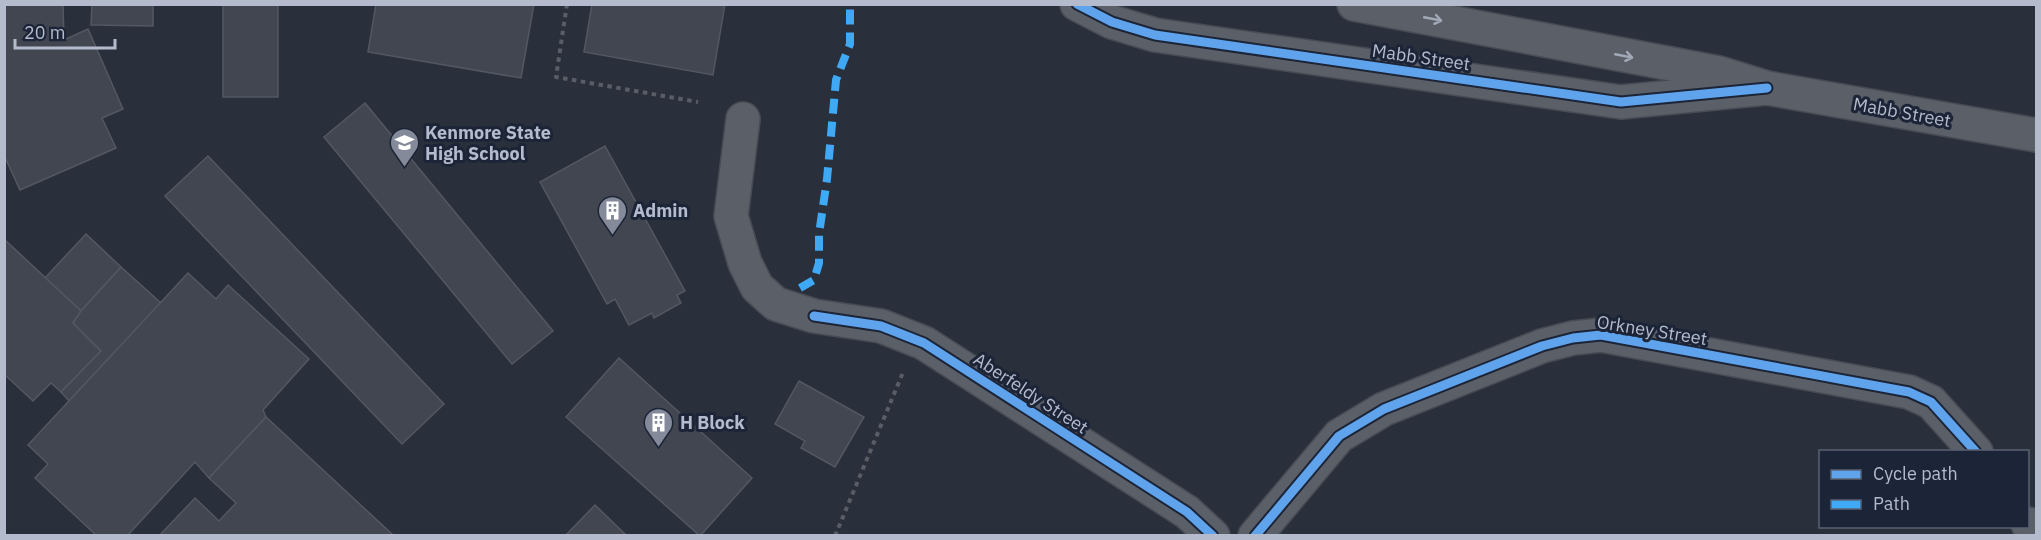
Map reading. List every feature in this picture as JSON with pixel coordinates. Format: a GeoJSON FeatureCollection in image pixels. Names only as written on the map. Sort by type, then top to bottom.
{"type":"FeatureCollection","features":[{"type":"Feature","properties":{"kind":"street","name":"Mabb Street"},"geometry":{"type":"LineString","coordinates":[[1077,4],[1112,22],[1155,35],[1621,102],[1767,88]]}},
{"type":"Feature","properties":{"kind":"street","name":"Mabb Street"},"geometry":{"type":"LineString","coordinates":[[1354,4],[1719,74],[1767,88],[2037,135]]}},
{"type":"Feature","properties":{"kind":"street","name":"Aberfeldy Street"},"geometry":{"type":"LineString","coordinates":[[743,119],[731,216],[745,263],[757,287],[776,304],[814,316],[881,326],[924,343],[1187,512],[1213,536]]}},
{"type":"Feature","properties":{"kind":"street","name":"Orkney Street"},"geometry":{"type":"LineString","coordinates":[[1255,536],[1339,436],[1384,409],[1414,396],[1542,346],[1573,338],[1601,335],[1909,392],[1931,402],[1974,450]]}},
{"type":"Feature","properties":{"kind":"path"},"geometry":{"type":"LineString","coordinates":[[567,4],[556,77],[698,102]]}},
{"type":"Feature","properties":{"kind":"path"},"geometry":{"type":"LineString","coordinates":[[836,536],[906,364]]}},
{"type":"Feature","properties":{"kind":"building"},"geometry":{"type":"Polygon","coordinates":[[[4,4],[63,4],[64,40],[88,29],[123,109],[102,118],[116,148],[20,190],[4,155],[4,4]]]}},
{"type":"Feature","properties":{"kind":"building"},"geometry":{"type":"Polygon","coordinates":[[[92,4],[153,4],[153,26],[91,25],[92,4]]]}},
{"type":"Feature","properties":{"kind":"building"},"geometry":{"type":"Polygon","coordinates":[[[223,4],[278,4],[278,97],[223,97],[223,4]]]}},
{"type":"Feature","properties":{"kind":"building"},"geometry":{"type":"Polygon","coordinates":[[[376,4],[534,4],[521,78],[368,52],[376,4]]]}},
{"type":"Feature","properties":{"kind":"building"},"geometry":{"type":"Polygon","coordinates":[[[592,4],[725,4],[713,75],[584,52],[592,4]]]}},
{"type":"Feature","properties":{"kind":"building"},"geometry":{"type":"Polygon","coordinates":[[[365,103],[553,331],[512,364],[324,137],[365,103]]]}},
{"type":"Feature","properties":{"kind":"building","name":"Admin"},"geometry":{"type":"Polygon","coordinates":[[[605,146],[685,291],[677,295],[681,303],[654,318],[652,313],[629,325],[615,299],[607,304],[540,182],[605,146]]]}},
{"type":"Feature","properties":{"kind":"building"},"geometry":{"type":"Polygon","coordinates":[[[208,156],[444,404],[402,444],[165,196],[208,156]]]}},
{"type":"Feature","properties":{"kind":"building"},"geometry":{"type":"Polygon","coordinates":[[[86,234],[121,267],[81,311],[45,278],[86,234]]]}},
{"type":"Feature","properties":{"kind":"building"},"geometry":{"type":"Polygon","coordinates":[[[4,239],[81,311],[73,323],[101,351],[61,392],[51,383],[33,401],[4,374],[4,239]]]}},
{"type":"Feature","properties":{"kind":"building"},"geometry":{"type":"Polygon","coordinates":[[[121,267],[161,303],[69,401],[61,392],[101,351],[73,323],[121,267]]]}},
{"type":"Feature","properties":{"kind":"building"},"geometry":{"type":"Polygon","coordinates":[[[188,273],[216,299],[228,285],[309,359],[263,410],[266,417],[209,478],[195,462],[127,536],[97,536],[35,478],[48,464],[28,445],[188,273]]]}},
{"type":"Feature","properties":{"kind":"building","name":"H Block"},"geometry":{"type":"Polygon","coordinates":[[[619,358],[752,478],[700,536],[566,417],[619,358]]]}},
{"type":"Feature","properties":{"kind":"building"},"geometry":{"type":"Polygon","coordinates":[[[799,381],[864,417],[835,467],[801,448],[805,441],[775,424],[799,381]]]}},
{"type":"Feature","properties":{"kind":"building"},"geometry":{"type":"Polygon","coordinates":[[[266,417],[393,535],[159,536],[195,498],[219,521],[236,503],[209,478],[266,417]]]}},
{"type":"Feature","properties":{"kind":"building"},"geometry":{"type":"Polygon","coordinates":[[[595,505],[627,536],[565,536],[595,505]]]}},
{"type":"Feature","properties":{"kind":"marked path"},"geometry":{"type":"LineString","coordinates":[[800,288],[814,280],[819,263],[819,234],[827,179],[836,80],[850,44],[850,4]]}},
{"type":"Feature","properties":{"kind":"cycle path"},"geometry":{"type":"LineString","coordinates":[[1077,4],[1112,22],[1155,35],[1621,102],[1767,88]]}},
{"type":"Feature","properties":{"kind":"cycle path"},"geometry":{"type":"LineString","coordinates":[[814,316],[881,326],[924,343],[1187,512],[1213,536]]}},
{"type":"Feature","properties":{"kind":"cycle path"},"geometry":{"type":"LineString","coordinates":[[1255,536],[1339,436],[1384,409],[1542,346],[1573,338],[1601,335],[1909,392],[1931,402],[1974,450]]}},
{"type":"Feature","properties":{"kind":"place","name":"Kenmore State High School"},"geometry":{"type":"Point","coordinates":[404,168]}},
{"type":"Feature","properties":{"kind":"place","name":"Admin"},"geometry":{"type":"Point","coordinates":[612,236]}},
{"type":"Feature","properties":{"kind":"place","name":"H Block"},"geometry":{"type":"Point","coordinates":[659,448]}}]}
